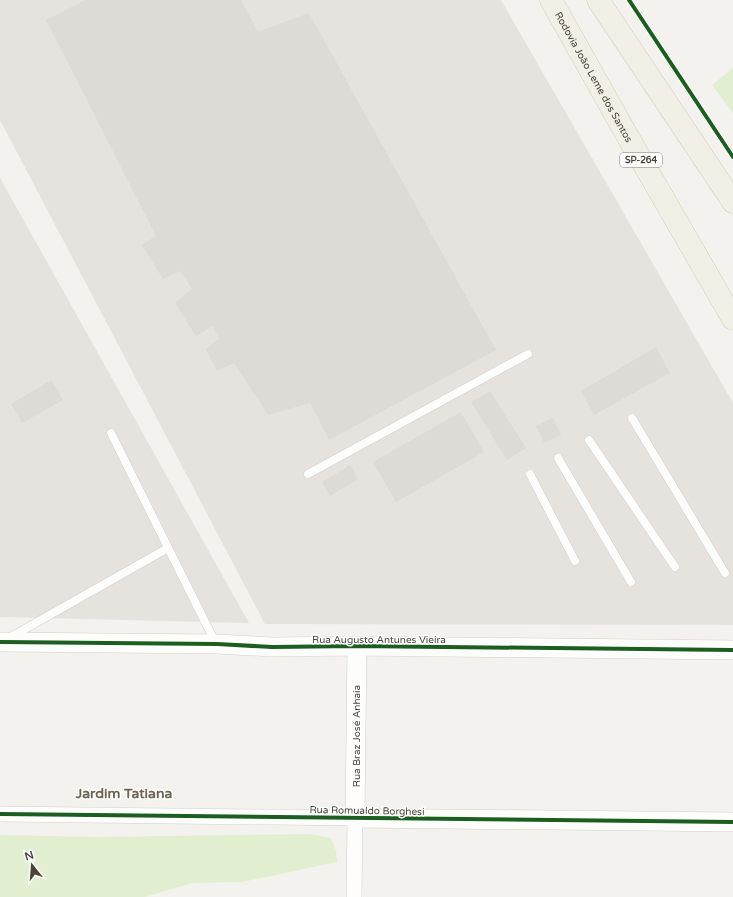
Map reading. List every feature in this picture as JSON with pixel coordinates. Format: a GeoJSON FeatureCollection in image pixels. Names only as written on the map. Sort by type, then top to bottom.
{"type":"FeatureCollection","features":[{"type":"Feature","properties":{"kind":"main road","name":"Rodovia João Leme dos Santos"},"geometry":{"type":"LineString","coordinates":[[551,0],[624,130],[725,296],[733,319]]}},
{"type":"Feature","properties":{"kind":"main road"},"geometry":{"type":"LineString","coordinates":[[598,0],[733,202]]}},
{"type":"Feature","properties":{"kind":"street","name":"Rua Augusto Antunes Vieira"},"geometry":{"type":"LineString","coordinates":[[1,642],[217,644],[272,647],[357,646],[733,650]]}},
{"type":"Feature","properties":{"kind":"street","name":"Rua Braz José Anhaia"},"geometry":{"type":"LineString","coordinates":[[354,897],[357,646]]}},
{"type":"Feature","properties":{"kind":"street","name":"Rua Romualdo Borghesi"},"geometry":{"type":"LineString","coordinates":[[0,814],[733,822]]}},
{"type":"Feature","properties":{"kind":"lane"},"geometry":{"type":"LineString","coordinates":[[308,474],[528,354]]}},
{"type":"Feature","properties":{"kind":"lane"},"geometry":{"type":"LineString","coordinates":[[632,418],[725,573]]}},
{"type":"Feature","properties":{"kind":"lane"},"geometry":{"type":"LineString","coordinates":[[111,433],[217,644]]}},
{"type":"Feature","properties":{"kind":"lane"},"geometry":{"type":"LineString","coordinates":[[589,440],[675,567]]}},
{"type":"Feature","properties":{"kind":"lane"},"geometry":{"type":"LineString","coordinates":[[558,458],[631,582]]}},
{"type":"Feature","properties":{"kind":"lane"},"geometry":{"type":"LineString","coordinates":[[530,474],[575,561]]}},
{"type":"Feature","properties":{"kind":"lane"},"geometry":{"type":"LineString","coordinates":[[1,642],[168,548]]}},
{"type":"Feature","properties":{"kind":"shaded area"},"geometry":{"type":"Polygon","coordinates":[[[0,0],[501,0],[733,403],[733,625],[265,624],[0,120],[0,0]]]}},
{"type":"Feature","properties":{"kind":"shaded area"},"geometry":{"type":"Polygon","coordinates":[[[0,178],[249,623],[0,617],[0,178]]]}},
{"type":"Feature","properties":{"kind":"green space"},"geometry":{"type":"Polygon","coordinates":[[[733,68],[733,113],[712,85],[733,68]]]}},
{"type":"Feature","properties":{"kind":"green space"},"geometry":{"type":"Polygon","coordinates":[[[310,834],[331,838],[336,851],[337,862],[242,882],[192,883],[145,897],[0,897],[0,835],[97,837],[310,834]]]}},
{"type":"Feature","properties":{"kind":"building"},"geometry":{"type":"Polygon","coordinates":[[[85,0],[241,0],[258,32],[309,13],[496,350],[329,440],[310,403],[268,415],[234,363],[217,371],[206,349],[219,339],[213,326],[196,336],[175,303],[192,289],[180,271],[163,279],[142,245],[156,236],[46,20],[85,0]]]}},
{"type":"Feature","properties":{"kind":"building"},"geometry":{"type":"Polygon","coordinates":[[[656,347],[670,373],[594,415],[581,391],[656,347]]]}},
{"type":"Feature","properties":{"kind":"building"},"geometry":{"type":"Polygon","coordinates":[[[51,380],[63,400],[22,423],[11,404],[51,380]]]}},
{"type":"Feature","properties":{"kind":"building"},"geometry":{"type":"Polygon","coordinates":[[[490,391],[526,448],[507,460],[471,402],[490,391]]]}},
{"type":"Feature","properties":{"kind":"building"},"geometry":{"type":"Polygon","coordinates":[[[461,412],[484,452],[396,502],[373,462],[461,412]]]}},
{"type":"Feature","properties":{"kind":"building"},"geometry":{"type":"Polygon","coordinates":[[[553,418],[561,435],[544,443],[536,426],[553,418]]]}},
{"type":"Feature","properties":{"kind":"building"},"geometry":{"type":"Polygon","coordinates":[[[350,465],[358,479],[330,496],[322,482],[350,465]]]}},
{"type":"Feature","properties":{"kind":"cycle path"},"geometry":{"type":"LineString","coordinates":[[629,0],[733,157]]}},
{"type":"Feature","properties":{"kind":"cycle path"},"geometry":{"type":"LineString","coordinates":[[0,642],[217,644],[272,647],[357,646],[733,650]]}},
{"type":"Feature","properties":{"kind":"cycle path"},"geometry":{"type":"LineString","coordinates":[[0,814],[733,822]]}},
{"type":"Feature","properties":{"kind":"district","name":"Jardim Tatiana"},"geometry":{"type":"Point","coordinates":[124,793]}}]}
